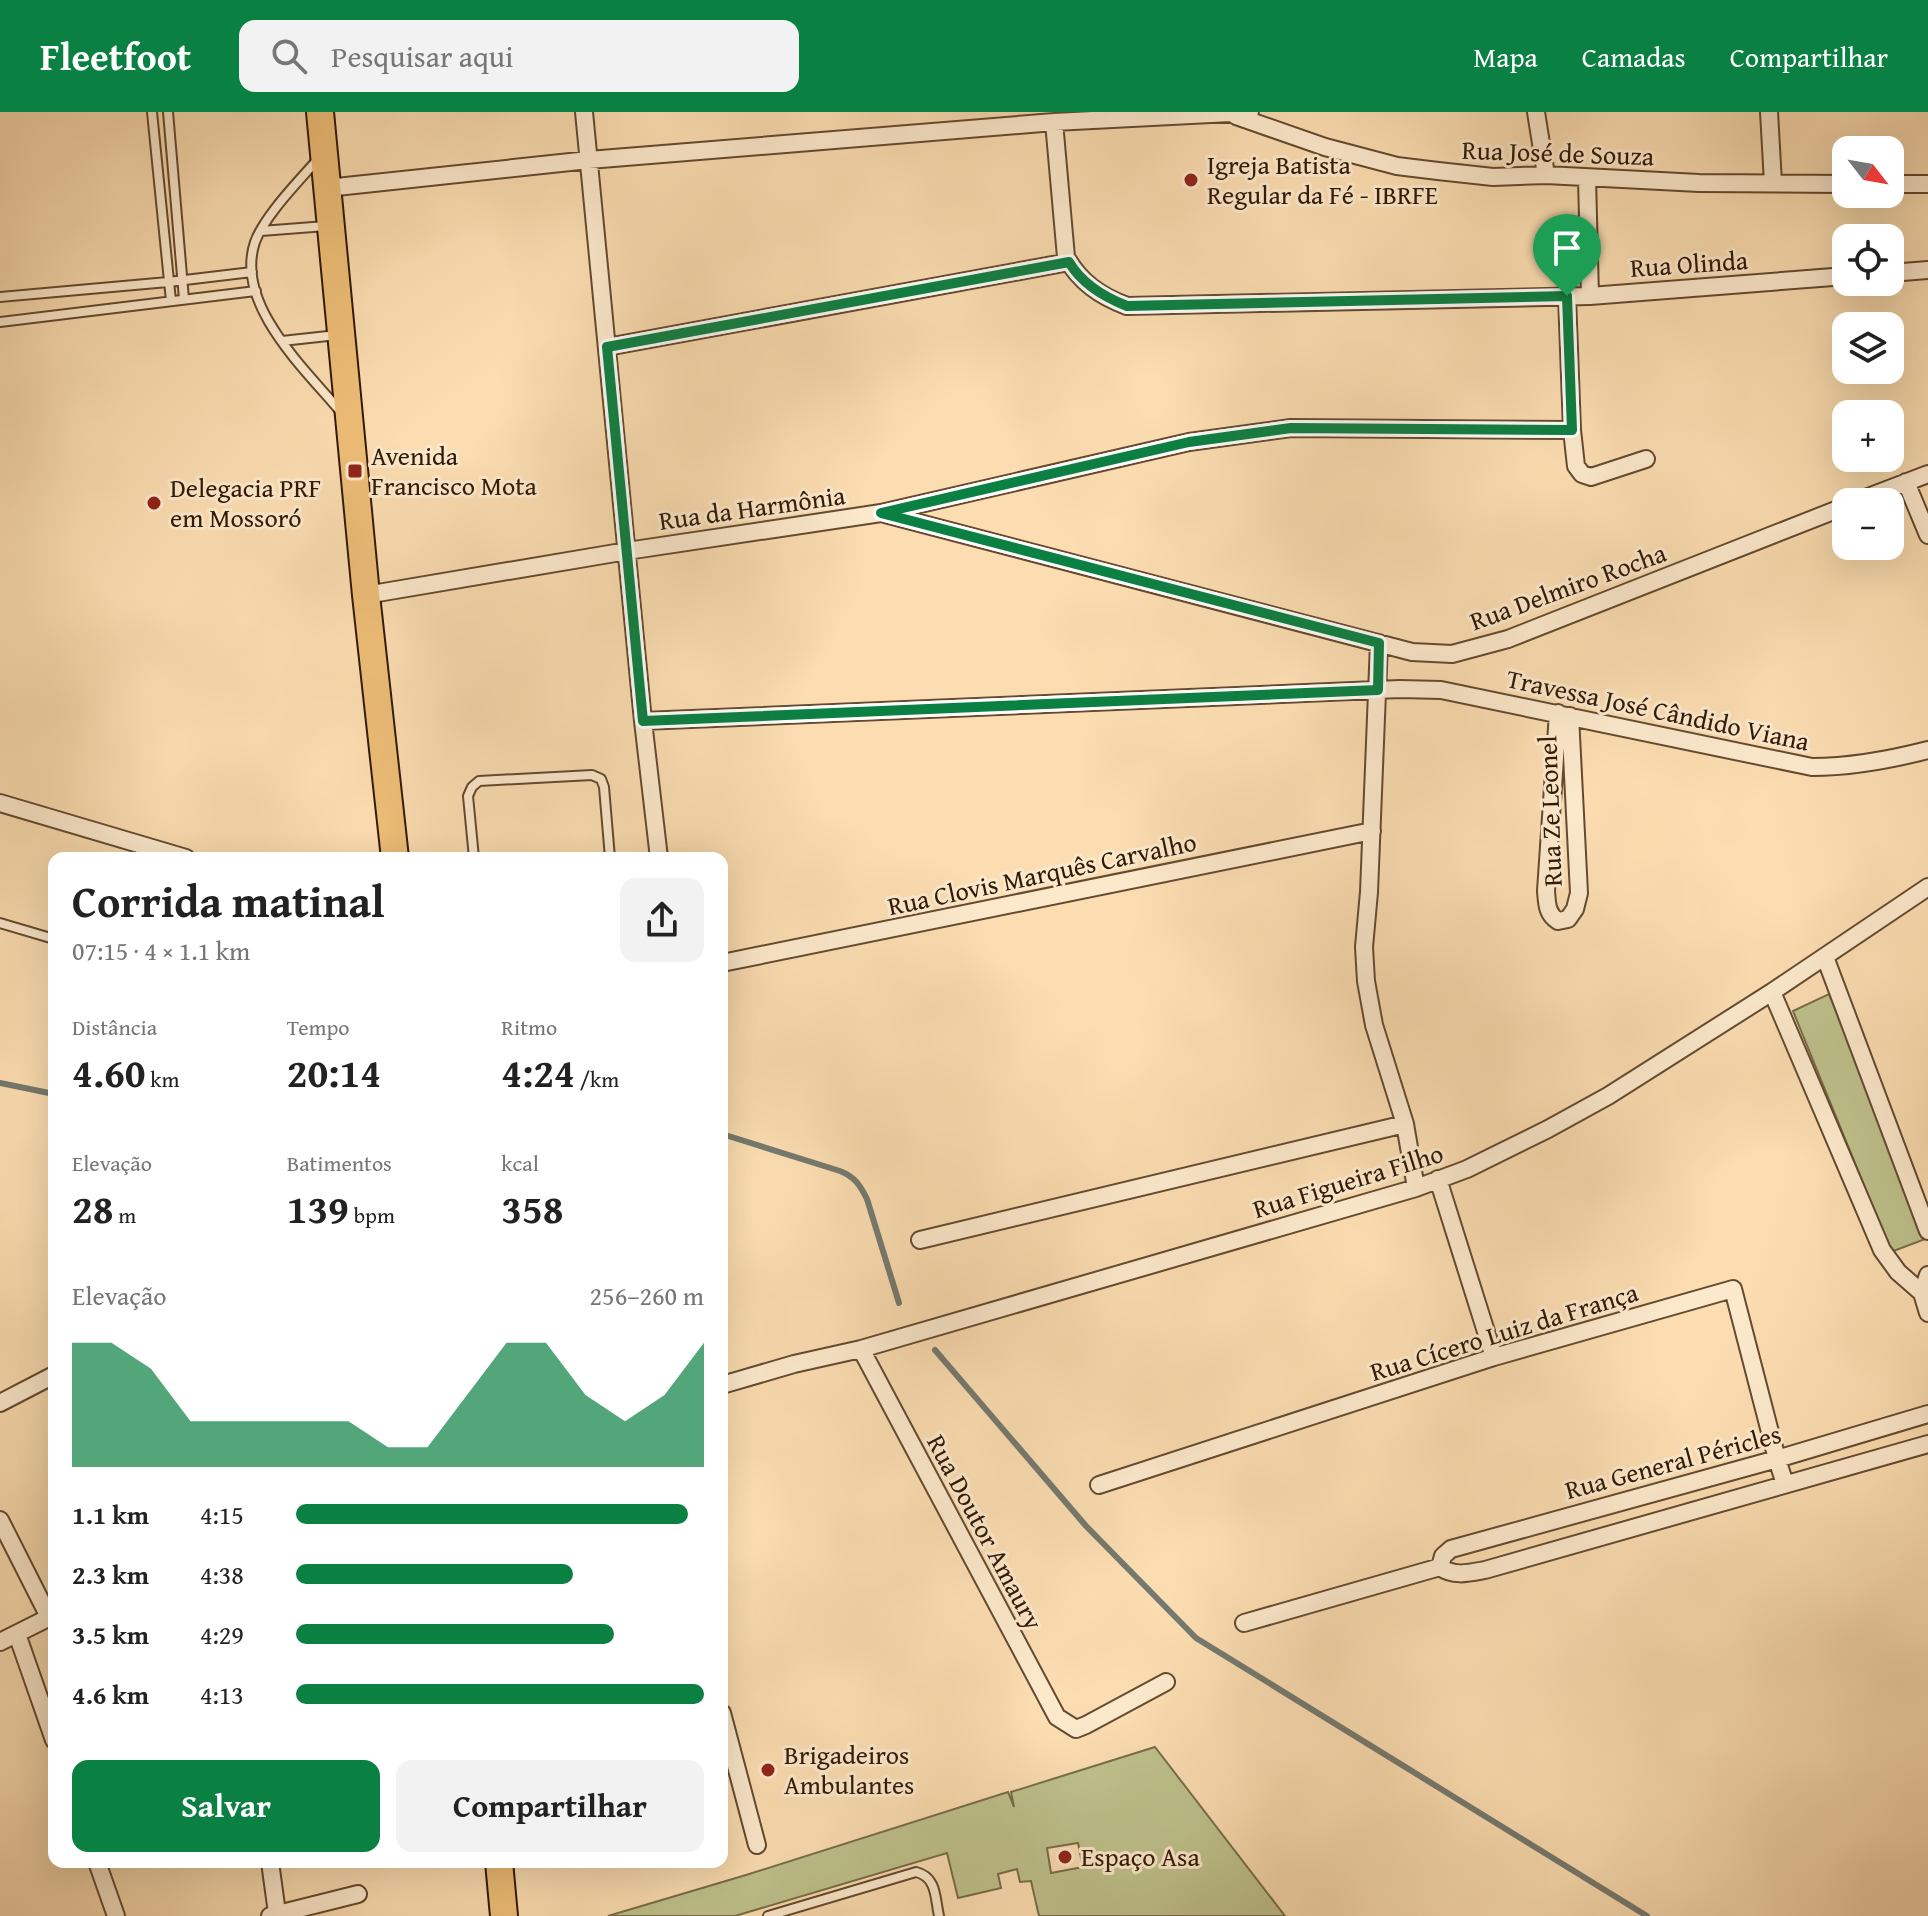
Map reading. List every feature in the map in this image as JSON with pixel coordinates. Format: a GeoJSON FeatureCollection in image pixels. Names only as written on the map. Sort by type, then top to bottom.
{"type":"FeatureCollection","features":[{"type":"Feature","properties":{"kind":"main road"},"geometry":{"type":"LineString","coordinates":[[322,134],[366,595],[394,852]]}},
{"type":"Feature","properties":{"kind":"main road"},"geometry":{"type":"LineString","coordinates":[[500,1868],[504,1916]]}},
{"type":"Feature","properties":{"kind":"street"},"geometry":{"type":"LineString","coordinates":[[310,112],[322,134]]}},
{"type":"Feature","properties":{"kind":"street"},"geometry":{"type":"LineString","coordinates":[[584,112],[658,852]]}},
{"type":"Feature","properties":{"kind":"street","name":"Rua José de Souza"},"geometry":{"type":"LineString","coordinates":[[327,188],[589,160],[1054,122],[1250,112]]}},
{"type":"Feature","properties":{"kind":"street"},"geometry":{"type":"LineString","coordinates":[[1536,112],[1546,175]]}},
{"type":"Feature","properties":{"kind":"street"},"geometry":{"type":"LineString","coordinates":[[1769,112],[1773,183]]}},
{"type":"Feature","properties":{"kind":"street","name":"Rua José de Souza"},"geometry":{"type":"LineString","coordinates":[[1228,114],[1325,147],[1397,166],[1493,177],[1546,175],[1699,183],[1832,184]]}},
{"type":"Feature","properties":{"kind":"street"},"geometry":{"type":"LineString","coordinates":[[607,347],[1069,262],[1066,257],[1054,122]]}},
{"type":"Feature","properties":{"kind":"street"},"geometry":{"type":"LineString","coordinates":[[1587,178],[1590,296]]}},
{"type":"Feature","properties":{"kind":"street"},"geometry":{"type":"LineString","coordinates":[[1904,184],[1928,184]]}},
{"type":"Feature","properties":{"kind":"street","name":"Rua Olinda"},"geometry":{"type":"LineString","coordinates":[[1069,262],[1077,275],[1108,299],[1127,306],[1590,296],[1832,277]]}},
{"type":"Feature","properties":{"kind":"street"},"geometry":{"type":"LineString","coordinates":[[1904,272],[1928,270]]}},
{"type":"Feature","properties":{"kind":"street"},"geometry":{"type":"LineString","coordinates":[[1567,296],[1576,466],[1582,474],[1591,477],[1646,459]]}},
{"type":"Feature","properties":{"kind":"street","name":"Rua da Harmônia"},"geometry":{"type":"LineString","coordinates":[[366,595],[627,551],[881,513],[1189,442],[1291,428],[1572,430]]}},
{"type":"Feature","properties":{"kind":"street"},"geometry":{"type":"LineString","coordinates":[[1891,488],[1928,474]]}},
{"type":"Feature","properties":{"kind":"street"},"geometry":{"type":"LineString","coordinates":[[1906,482],[1928,535]]}},
{"type":"Feature","properties":{"kind":"street","name":"Rua Delmiro Rocha"},"geometry":{"type":"LineString","coordinates":[[881,513],[1412,652],[1452,654],[1508,639],[1832,512]]}},
{"type":"Feature","properties":{"kind":"street"},"geometry":{"type":"LineString","coordinates":[[1379,643],[1364,947],[1366,981],[1374,1025],[1405,1124],[1416,1188]]}},
{"type":"Feature","properties":{"kind":"street","name":"Travessa José Cândido Viana"},"geometry":{"type":"LineString","coordinates":[[643,721],[1378,690],[1441,690],[1812,767],[1878,762],[1928,750]]}},
{"type":"Feature","properties":{"kind":"street","name":"Rua Ze Leonel"},"geometry":{"type":"LineString","coordinates":[[1564,715],[1579,893],[1575,909],[1568,919],[1558,921],[1547,908],[1546,891],[1564,715]]}},
{"type":"Feature","properties":{"kind":"street"},"geometry":{"type":"LineString","coordinates":[[0,803],[166,852]]}},
{"type":"Feature","properties":{"kind":"street","name":"Rua Clovis Marquês Carvalho"},"geometry":{"type":"LineString","coordinates":[[728,962],[1372,831]]}},
{"type":"Feature","properties":{"kind":"street","name":"Rua Figueira Filho"},"geometry":{"type":"LineString","coordinates":[[728,1383],[861,1349],[1416,1188],[1467,1169],[1584,1109],[1772,992],[1928,887]]}},
{"type":"Feature","properties":{"kind":"street"},"geometry":{"type":"LineString","coordinates":[[1825,957],[1928,1231]]}},
{"type":"Feature","properties":{"kind":"street"},"geometry":{"type":"LineString","coordinates":[[1772,992],[1882,1250],[1898,1272],[1922,1293],[1928,1313]]}},
{"type":"Feature","properties":{"kind":"street","name":"Rua Figueira Filho"},"geometry":{"type":"LineString","coordinates":[[920,1240],[1405,1124]]}},
{"type":"Feature","properties":{"kind":"street"},"geometry":{"type":"LineString","coordinates":[[1438,1179],[1494,1357]]}},
{"type":"Feature","properties":{"kind":"street"},"geometry":{"type":"LineString","coordinates":[[1922,1293],[1928,1275]]}},
{"type":"Feature","properties":{"kind":"street","name":"Rua Cícero Luiz da França"},"geometry":{"type":"LineString","coordinates":[[1099,1485],[1494,1357],[1733,1289],[1785,1484]]}},
{"type":"Feature","properties":{"kind":"street","name":"Rua Doutor Amaury"},"geometry":{"type":"LineString","coordinates":[[861,1349],[1057,1717],[1076,1729],[1166,1682]]}},
{"type":"Feature","properties":{"kind":"street"},"geometry":{"type":"LineString","coordinates":[[0,1403],[48,1378]]}},
{"type":"Feature","properties":{"kind":"street","name":"Rua General Péricles"},"geometry":{"type":"LineString","coordinates":[[1440,1567],[1443,1556],[1451,1549],[1928,1414]]}},
{"type":"Feature","properties":{"kind":"street","name":"Rua General Péricles"},"geometry":{"type":"LineString","coordinates":[[1244,1623],[1440,1567],[1453,1573],[1485,1570],[1928,1444]]}},
{"type":"Feature","properties":{"kind":"street"},"geometry":{"type":"LineString","coordinates":[[0,1520],[48,1609]]}},
{"type":"Feature","properties":{"kind":"street"},"geometry":{"type":"LineString","coordinates":[[0,1642],[48,1618]]}},
{"type":"Feature","properties":{"kind":"street"},"geometry":{"type":"LineString","coordinates":[[17,1634],[48,1723]]}},
{"type":"Feature","properties":{"kind":"street"},"geometry":{"type":"LineString","coordinates":[[728,1758],[757,1845]]}},
{"type":"Feature","properties":{"kind":"street"},"geometry":{"type":"LineString","coordinates":[[99,1868],[116,1916]]}},
{"type":"Feature","properties":{"kind":"street"},"geometry":{"type":"LineString","coordinates":[[270,1868],[274,1915],[358,1894]]}},
{"type":"Feature","properties":{"kind":"lane"},"geometry":{"type":"LineString","coordinates":[[152,112],[171,301]]}},
{"type":"Feature","properties":{"kind":"lane"},"geometry":{"type":"LineString","coordinates":[[168,112],[184,299]]}},
{"type":"Feature","properties":{"kind":"lane"},"geometry":{"type":"LineString","coordinates":[[322,134],[255,242],[252,272],[266,317],[350,423]]}},
{"type":"Feature","properties":{"kind":"lane"},"geometry":{"type":"LineString","coordinates":[[161,205],[176,205]]}},
{"type":"Feature","properties":{"kind":"lane"},"geometry":{"type":"LineString","coordinates":[[261,231],[331,225]]}},
{"type":"Feature","properties":{"kind":"lane"},"geometry":{"type":"LineString","coordinates":[[0,297],[252,272]]}},
{"type":"Feature","properties":{"kind":"lane"},"geometry":{"type":"LineString","coordinates":[[0,322],[256,291]]}},
{"type":"Feature","properties":{"kind":"lane"},"geometry":{"type":"LineString","coordinates":[[282,341],[341,334]]}},
{"type":"Feature","properties":{"kind":"lane"},"geometry":{"type":"LineString","coordinates":[[473,852],[468,796],[479,781],[592,775],[601,779],[604,787],[609,852]]}},
{"type":"Feature","properties":{"kind":"lane"},"geometry":{"type":"LineString","coordinates":[[0,923],[48,937]]}},
{"type":"Feature","properties":{"kind":"lane"},"geometry":{"type":"LineString","coordinates":[[768,1916],[916,1872],[931,1880],[939,1916]]}},
{"type":"Feature","properties":{"kind":"green space"},"geometry":{"type":"Polygon","coordinates":[[[1829,994],[1928,1231],[1928,1238],[1891,1252],[1793,1011],[1829,994]]]}},
{"type":"Feature","properties":{"kind":"green space"},"geometry":{"type":"Polygon","coordinates":[[[1155,1747],[1285,1916],[1039,1916],[1031,1881],[1020,1882],[1017,1869],[998,1874],[1001,1888],[958,1898],[947,1853],[735,1916],[608,1916],[1008,1792],[1014,1807],[1011,1792],[1155,1747]],[[1078,1843],[1047,1848],[1051,1873],[1083,1867],[1078,1843]]]}},
{"type":"Feature","properties":{"kind":"waterway"},"geometry":{"type":"LineString","coordinates":[[0,1083],[48,1093]]}},
{"type":"Feature","properties":{"kind":"waterway"},"geometry":{"type":"LineString","coordinates":[[728,1136],[840,1171],[853,1179],[867,1199],[899,1303]]}},
{"type":"Feature","properties":{"kind":"waterway"},"geometry":{"type":"LineString","coordinates":[[935,1350],[1086,1526],[1196,1638],[1647,1916]]}},
{"type":"Feature","properties":{"kind":"place","name":"Igreja Batista Regular da Fé - IBRFE"},"geometry":{"type":"Point","coordinates":[1191,180]}},
{"type":"Feature","properties":{"kind":"place","name":"Avenida Francisco Mota"},"geometry":{"type":"Point","coordinates":[355,471]}},
{"type":"Feature","properties":{"kind":"place","name":"Delegacia PRF em Mossoró"},"geometry":{"type":"Point","coordinates":[154,503]}},
{"type":"Feature","properties":{"kind":"place","name":"Brigadeiros Ambulantes"},"geometry":{"type":"Point","coordinates":[768,1770]}},
{"type":"Feature","properties":{"kind":"place","name":"Espaço Asa"},"geometry":{"type":"Point","coordinates":[1065,1857]}},
{"type":"Feature","properties":{"kind":"route"},"geometry":{"type":"LineString","coordinates":[[1069,262],[1077,275],[1108,299],[1127,306],[1567,296],[1572,430],[1291,428],[1189,442],[881,513],[1379,643],[1378,690],[643,721],[607,347],[1069,262]]}}]}
